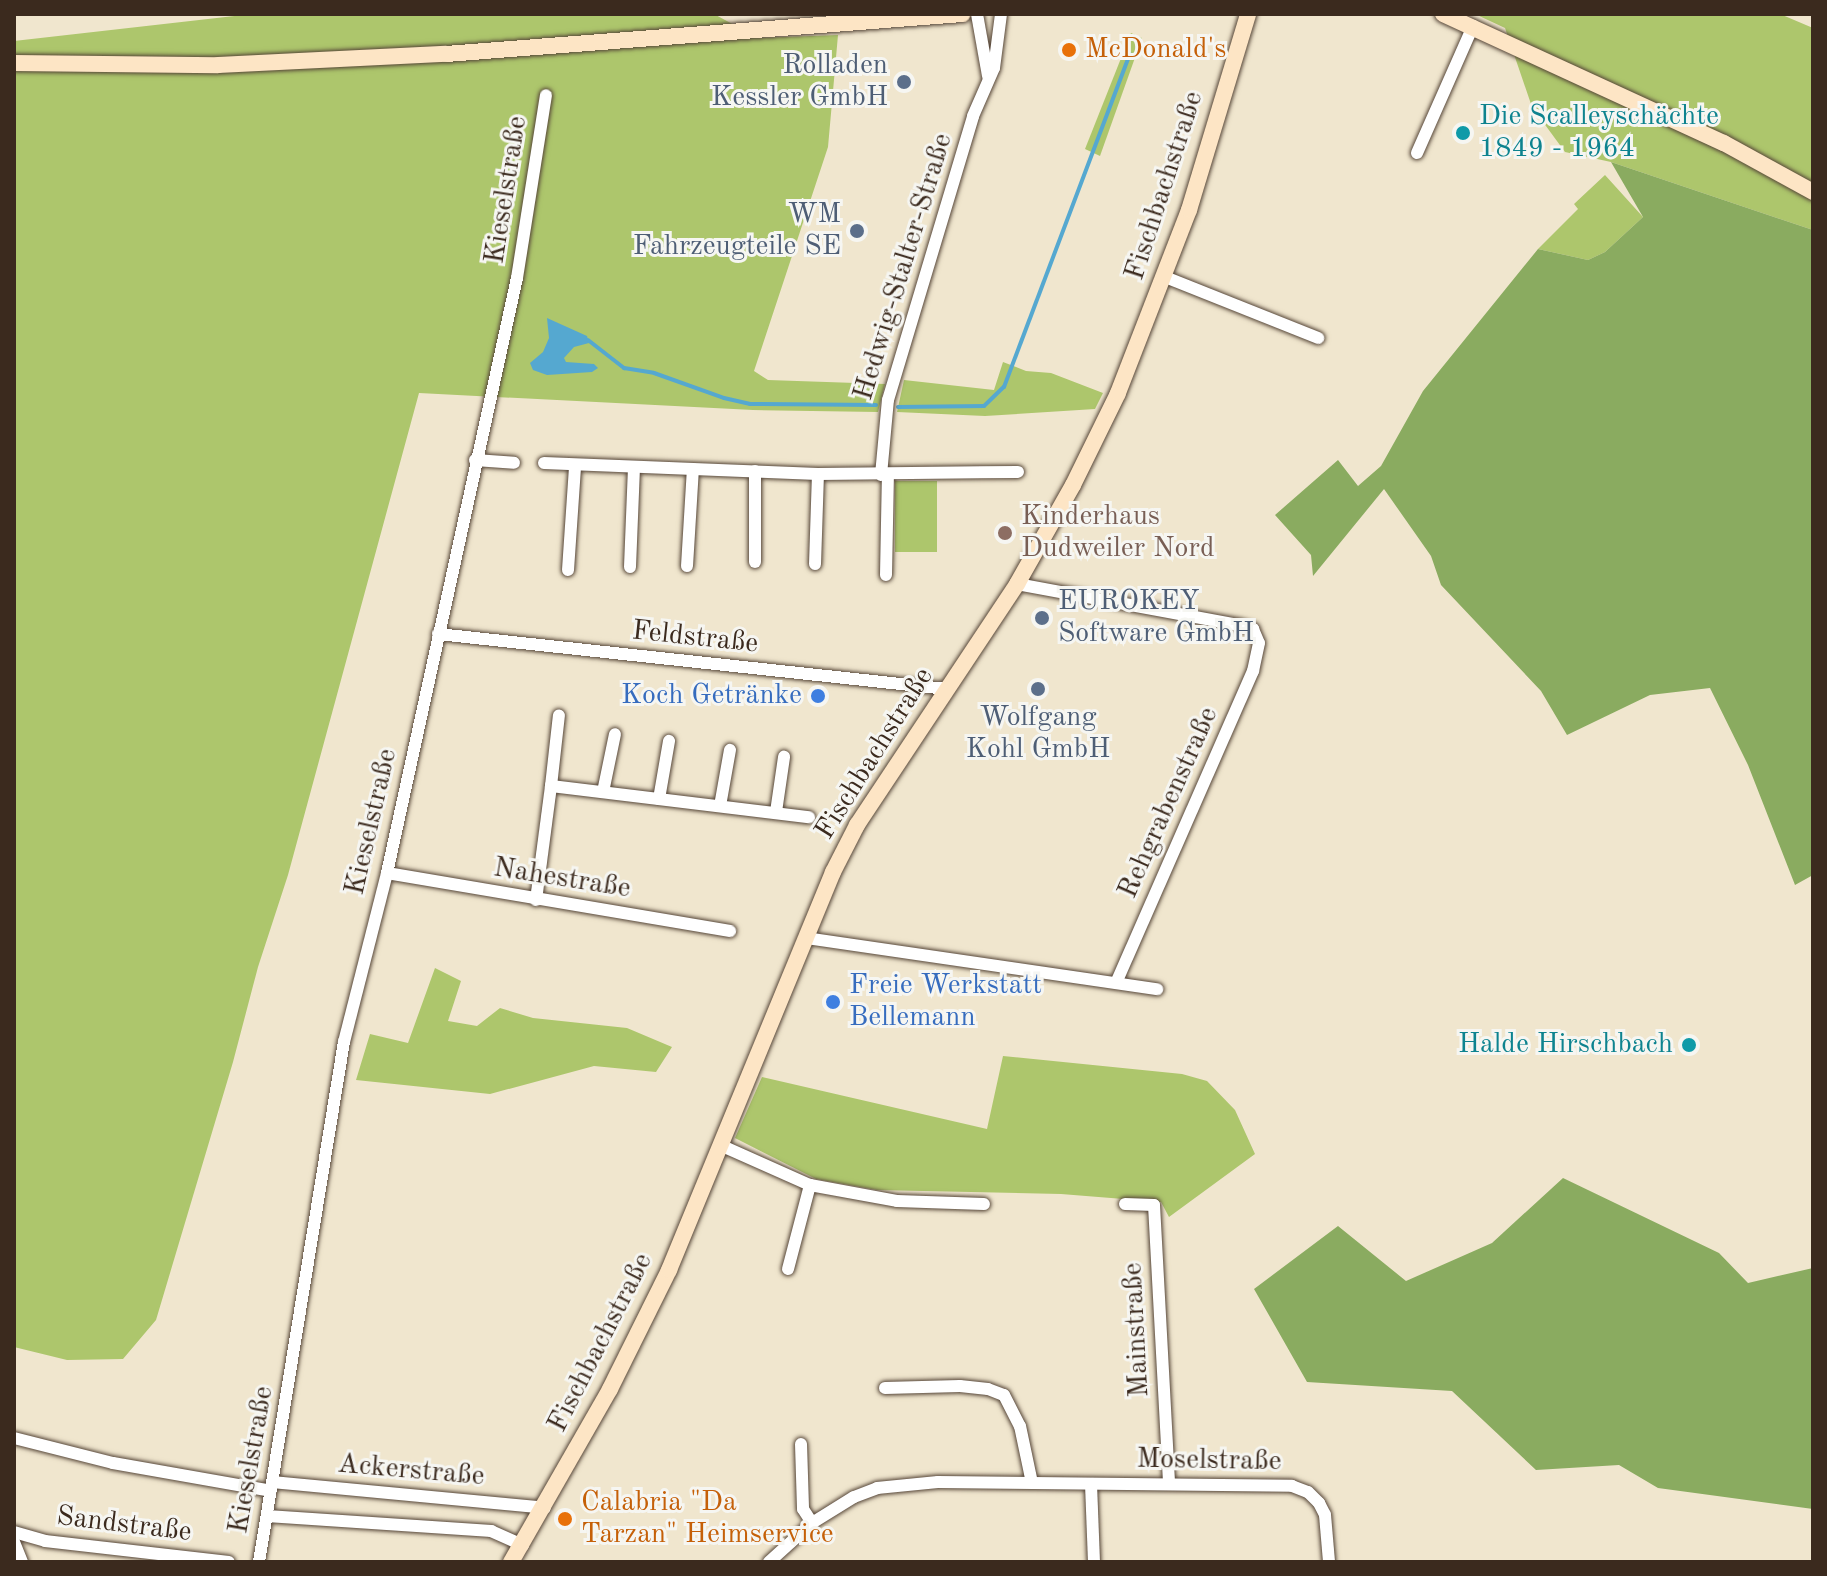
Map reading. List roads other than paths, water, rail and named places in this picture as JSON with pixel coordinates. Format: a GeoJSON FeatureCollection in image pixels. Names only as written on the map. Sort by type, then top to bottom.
{"type":"FeatureCollection","features":[{"type":"Feature","properties":{"kind":"street"},"geometry":{"type":"LineString","coordinates":[[14,63],[218,65],[446,54],[962,14]]}},
{"type":"Feature","properties":{"kind":"street","name":"Hedwig-Stalter-Straße"},"geometry":{"type":"LineString","coordinates":[[977,14],[988,76]]}},
{"type":"Feature","properties":{"kind":"street","name":"Hedwig-Stalter-Straße"},"geometry":{"type":"LineString","coordinates":[[886,575],[884,475],[888,400],[988,76],[994,68],[1001,14]]}},
{"type":"Feature","properties":{"kind":"street","name":"Fischbachstraße"},"geometry":{"type":"LineString","coordinates":[[511,1562],[545,1508],[642,1325],[857,825],[1017,584],[1073,485],[1118,393],[1165,277],[1203,168],[1248,14]]}},
{"type":"Feature","properties":{"kind":"street"},"geometry":{"type":"LineString","coordinates":[[1443,14],[1724,143],[1813,192]]}},
{"type":"Feature","properties":{"kind":"street"},"geometry":{"type":"LineString","coordinates":[[1417,153],[1473,26]]}},
{"type":"Feature","properties":{"kind":"street","name":"Kieselstraße"},"geometry":{"type":"LineString","coordinates":[[259,1562],[344,1042],[387,873],[517,278],[546,95]]}},
{"type":"Feature","properties":{"kind":"street"},"geometry":{"type":"LineString","coordinates":[[1165,277],[1318,338]]}},
{"type":"Feature","properties":{"kind":"street"},"geometry":{"type":"LineString","coordinates":[[475,460],[514,463]]}},
{"type":"Feature","properties":{"kind":"street"},"geometry":{"type":"LineString","coordinates":[[544,463],[818,474],[1018,472]]}},
{"type":"Feature","properties":{"kind":"street"},"geometry":{"type":"LineString","coordinates":[[568,570],[575,466]]}},
{"type":"Feature","properties":{"kind":"street"},"geometry":{"type":"LineString","coordinates":[[630,567],[634,468]]}},
{"type":"Feature","properties":{"kind":"street"},"geometry":{"type":"LineString","coordinates":[[687,566],[693,469]]}},
{"type":"Feature","properties":{"kind":"street"},"geometry":{"type":"LineString","coordinates":[[755,471],[755,562]]}},
{"type":"Feature","properties":{"kind":"street"},"geometry":{"type":"LineString","coordinates":[[815,564],[818,474]]}},
{"type":"Feature","properties":{"kind":"street","name":"Rehgrabenstraße"},"geometry":{"type":"LineString","coordinates":[[1017,584],[1239,625],[1253,629],[1259,643],[1253,671],[1117,981]]}},
{"type":"Feature","properties":{"kind":"street","name":"Feldstraße"},"geometry":{"type":"LineString","coordinates":[[438,634],[947,689]]}},
{"type":"Feature","properties":{"kind":"street"},"geometry":{"type":"LineString","coordinates":[[536,900],[559,715]]}},
{"type":"Feature","properties":{"kind":"street"},"geometry":{"type":"LineString","coordinates":[[603,792],[615,734]]}},
{"type":"Feature","properties":{"kind":"street"},"geometry":{"type":"LineString","coordinates":[[659,799],[669,741]]}},
{"type":"Feature","properties":{"kind":"street"},"geometry":{"type":"LineString","coordinates":[[720,806],[730,750]]}},
{"type":"Feature","properties":{"kind":"street"},"geometry":{"type":"LineString","coordinates":[[776,812],[784,757]]}},
{"type":"Feature","properties":{"kind":"street"},"geometry":{"type":"LineString","coordinates":[[551,786],[809,817]]}},
{"type":"Feature","properties":{"kind":"street","name":"Nahestraße"},"geometry":{"type":"LineString","coordinates":[[387,873],[730,931]]}},
{"type":"Feature","properties":{"kind":"street"},"geometry":{"type":"LineString","coordinates":[[806,938],[1157,989]]}},
{"type":"Feature","properties":{"kind":"street"},"geometry":{"type":"LineString","coordinates":[[720,1145],[810,1185],[897,1201],[984,1204]]}},
{"type":"Feature","properties":{"kind":"street"},"geometry":{"type":"LineString","coordinates":[[788,1269],[810,1185]]}},
{"type":"Feature","properties":{"kind":"street","name":"Mainstraße"},"geometry":{"type":"LineString","coordinates":[[1125,1204],[1154,1205],[1169,1482]]}},
{"type":"Feature","properties":{"kind":"street"},"geometry":{"type":"LineString","coordinates":[[885,1388],[960,1386],[988,1389],[1004,1395],[1020,1426],[1032,1483]]}},
{"type":"Feature","properties":{"kind":"street","name":"Ackerstraße"},"geometry":{"type":"LineString","coordinates":[[14,1438],[113,1463],[272,1487],[545,1508]]}},
{"type":"Feature","properties":{"kind":"street"},"geometry":{"type":"LineString","coordinates":[[801,1444],[803,1509],[812,1523]]}},
{"type":"Feature","properties":{"kind":"street","name":"Moselstraße"},"geometry":{"type":"LineString","coordinates":[[769,1562],[812,1523],[877,1488],[938,1482],[1169,1482],[1277,1484],[1308,1492],[1325,1515],[1329,1562]]}},
{"type":"Feature","properties":{"kind":"street"},"geometry":{"type":"LineString","coordinates":[[1091,1484],[1094,1562]]}},
{"type":"Feature","properties":{"kind":"street"},"geometry":{"type":"LineString","coordinates":[[267,1516],[491,1531],[523,1545]]}},
{"type":"Feature","properties":{"kind":"street","name":"Sandstraße"},"geometry":{"type":"LineString","coordinates":[[14,1532],[45,1541],[229,1562]]}},
{"type":"Feature","properties":{"kind":"street"},"geometry":{"type":"LineString","coordinates":[[14,1542],[22,1562]]}},
{"type":"Feature","properties":{"kind":"water"},"geometry":{"type":"Polygon","coordinates":[[[547,318],[587,336],[589,343],[574,347],[564,358],[566,362],[594,364],[598,368],[592,372],[547,375],[533,370],[530,363],[543,352],[549,338],[547,318]]]}},
{"type":"Feature","properties":{"kind":"waterway"},"geometry":{"type":"LineString","coordinates":[[898,407],[984,406],[1004,387],[1130,54]]}},
{"type":"Feature","properties":{"kind":"waterway"},"geometry":{"type":"LineString","coordinates":[[588,340],[624,368],[654,373],[750,404],[876,405]]}},
{"type":"Feature","properties":{"kind":"place","name":"McDonald's"},"geometry":{"type":"Point","coordinates":[1069,50]}},
{"type":"Feature","properties":{"kind":"place","name":"Rolladen Kessler GmbH"},"geometry":{"type":"Point","coordinates":[904,82]}},
{"type":"Feature","properties":{"kind":"place","name":"Die Scalleyschächte 1849 - 1964"},"geometry":{"type":"Point","coordinates":[1463,133]}},
{"type":"Feature","properties":{"kind":"place","name":"WM Fahrzeugteile SE"},"geometry":{"type":"Point","coordinates":[857,231]}},
{"type":"Feature","properties":{"kind":"place","name":"Kinderhaus Dudweiler Nord"},"geometry":{"type":"Point","coordinates":[1005,533]}},
{"type":"Feature","properties":{"kind":"place","name":"EUROKEY Software GmbH"},"geometry":{"type":"Point","coordinates":[1042,618]}},
{"type":"Feature","properties":{"kind":"place","name":"Wolfgang Kohl GmbH"},"geometry":{"type":"Point","coordinates":[1038,689]}},
{"type":"Feature","properties":{"kind":"place","name":"Koch Getränke"},"geometry":{"type":"Point","coordinates":[818,696]}},
{"type":"Feature","properties":{"kind":"place","name":"Freie Werkstatt Bellemann"},"geometry":{"type":"Point","coordinates":[833,1002]}},
{"type":"Feature","properties":{"kind":"place","name":"Halde Hirschbach"},"geometry":{"type":"Point","coordinates":[1689,1045]}},
{"type":"Feature","properties":{"kind":"place","name":"Calabria \"Da Tarzan\" Heimservice"},"geometry":{"type":"Point","coordinates":[565,1519]}}]}
